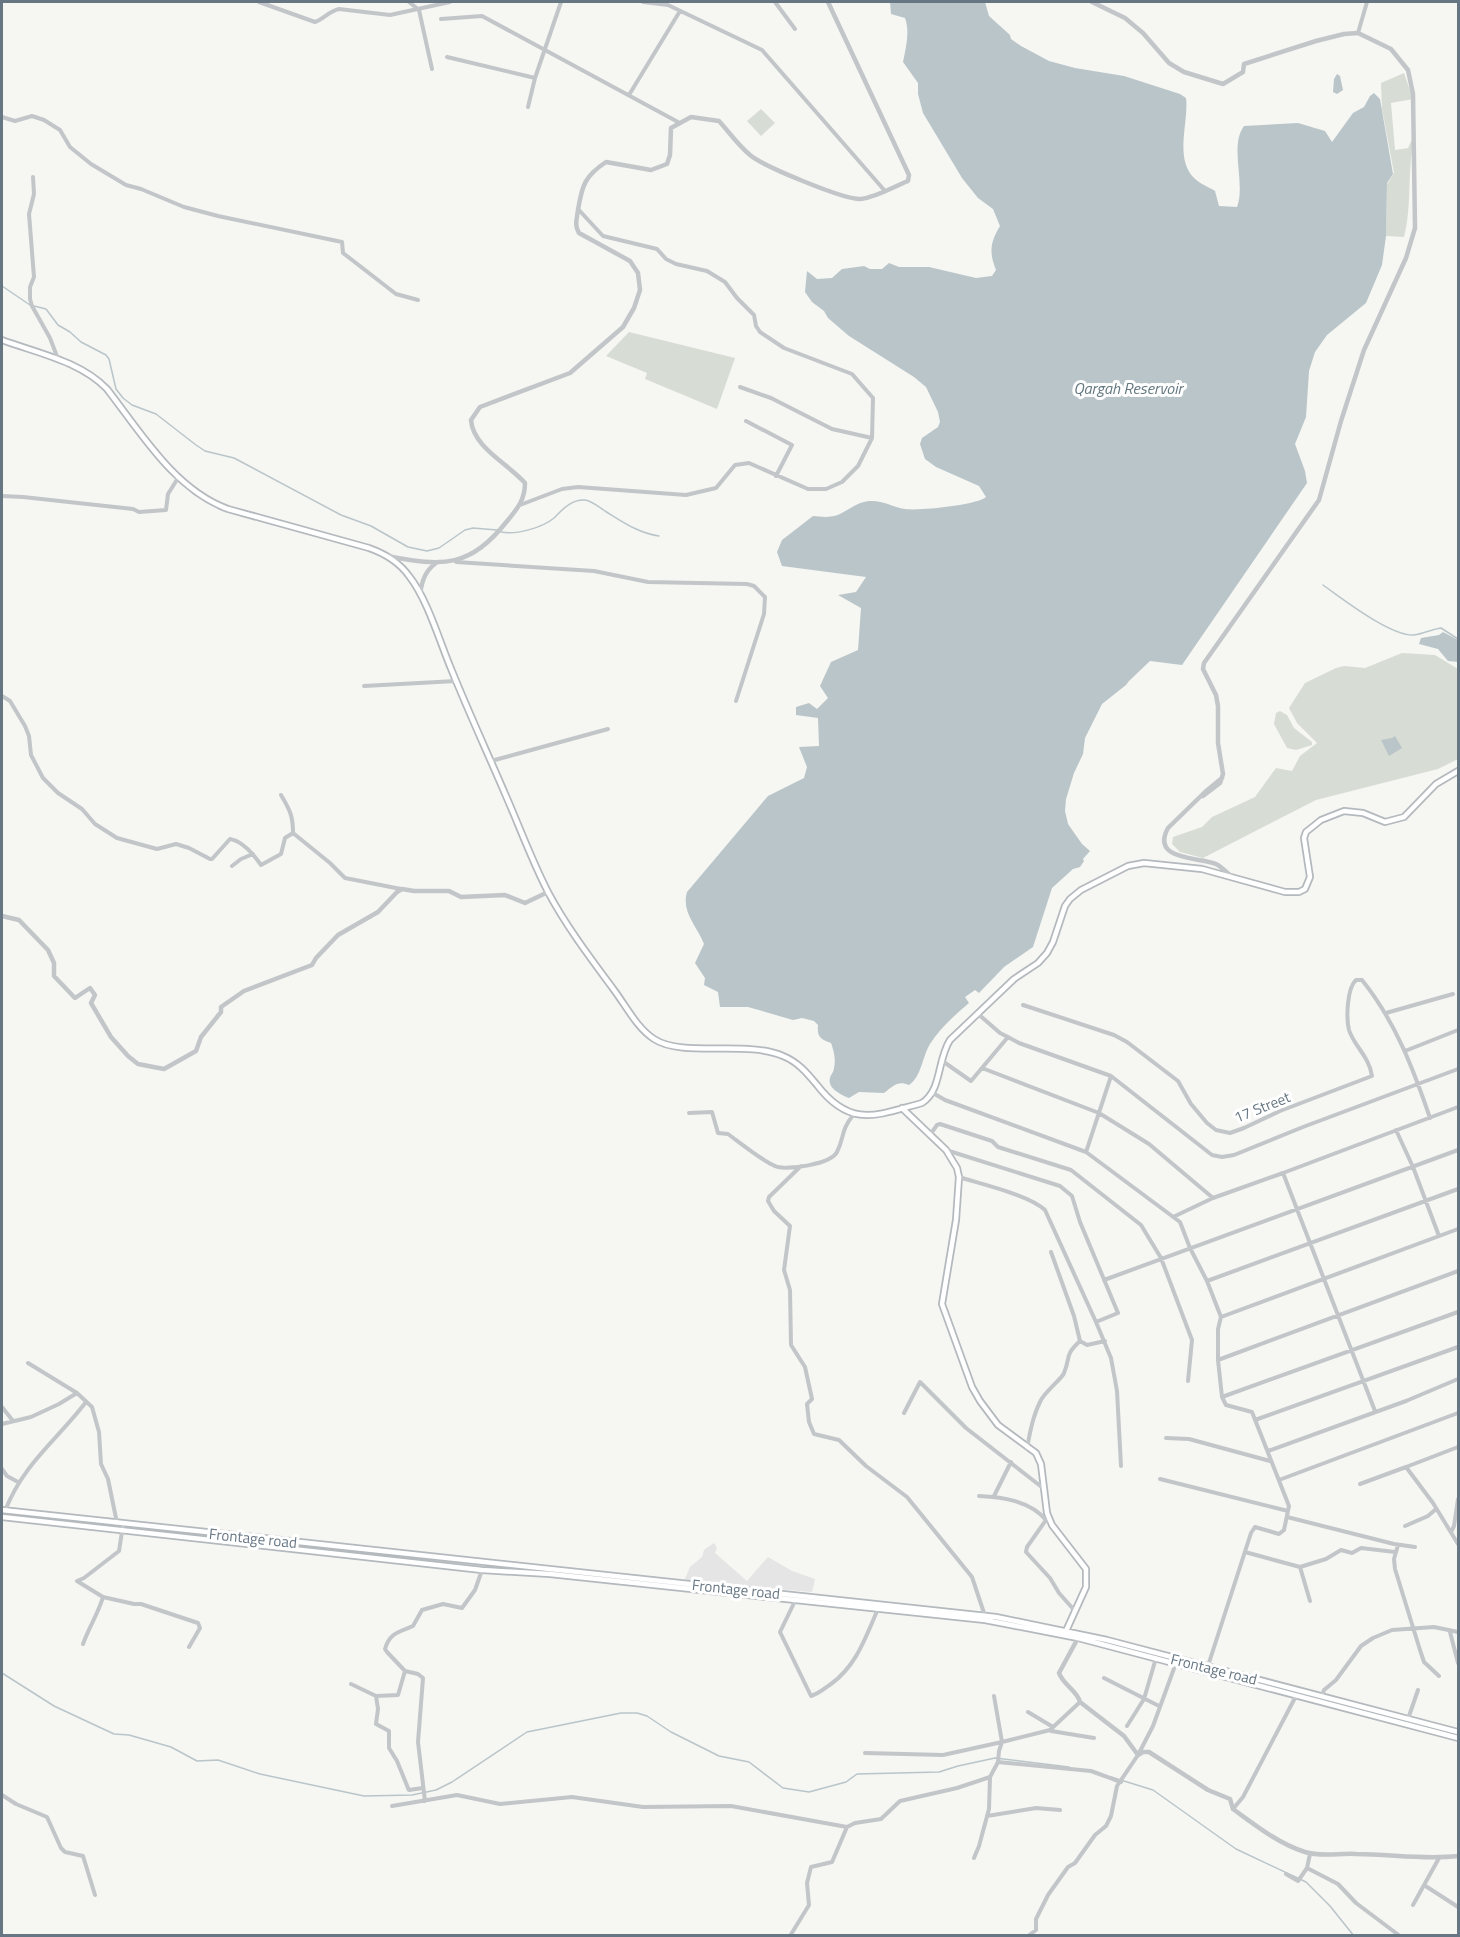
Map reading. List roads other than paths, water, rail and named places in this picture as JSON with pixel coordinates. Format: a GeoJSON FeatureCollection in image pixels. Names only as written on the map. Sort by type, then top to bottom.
{"type":"FeatureCollection","features":[{"type":"Feature","properties":{"kind":"main road"},"geometry":{"type":"LineString","coordinates":[[2,340],[58,359],[88,373],[101,383],[178,478],[200,496],[228,509],[369,548],[387,556],[404,569],[420,594],[548,892],[641,1027],[653,1039],[676,1047],[753,1049],[784,1056],[806,1071],[831,1101],[854,1114],[870,1116],[922,1103],[933,1093],[941,1060],[950,1040],[1019,974],[1032,967],[1047,953],[1065,906],[1081,890],[1128,866],[1144,862],[1202,869],[1285,892],[1299,892],[1305,889],[1310,877],[1304,838],[1311,827],[1332,814],[1344,811],[1363,813],[1385,822],[1395,821],[1412,811],[1436,784],[1458,771]]}},
{"type":"Feature","properties":{"kind":"main road"},"geometry":{"type":"LineString","coordinates":[[902,1108],[946,1149],[957,1168],[959,1177],[956,1220],[942,1304],[968,1378],[980,1401],[998,1425],[1026,1448],[1036,1453],[1041,1464],[1047,1514],[1052,1526],[1086,1569],[1086,1587],[1066,1633],[1296,1696],[1458,1737]]}},
{"type":"Feature","properties":{"kind":"main road","name":"Frontage road"},"geometry":{"type":"LineString","coordinates":[[3,1511],[985,1617],[1066,1633],[1458,1732]]}},
{"type":"Feature","properties":{"kind":"main road"},"geometry":{"type":"LineString","coordinates":[[2,1517],[482,1570],[550,1574],[878,1610],[985,1617]]}},
{"type":"Feature","properties":{"kind":"street"},"geometry":{"type":"LineString","coordinates":[[259,2],[315,22],[321,20],[332,10],[390,15],[450,2]]}},
{"type":"Feature","properties":{"kind":"street"},"geometry":{"type":"LineString","coordinates":[[409,2],[419,10],[432,69]]}},
{"type":"Feature","properties":{"kind":"street"},"geometry":{"type":"LineString","coordinates":[[528,107],[535,78],[561,2]]}},
{"type":"Feature","properties":{"kind":"street"},"geometry":{"type":"LineString","coordinates":[[643,2],[669,5],[762,50],[885,191]]}},
{"type":"Feature","properties":{"kind":"street"},"geometry":{"type":"LineString","coordinates":[[775,2],[795,29]]}},
{"type":"Feature","properties":{"kind":"street"},"geometry":{"type":"LineString","coordinates":[[456,562],[473,554],[494,538],[520,505],[525,493],[525,483],[477,440],[472,430],[471,420],[480,407],[570,373],[623,327],[634,308],[640,290],[638,273],[630,261],[579,233],[575,226],[581,190],[593,171],[606,162],[651,170],[667,164],[671,128],[678,122],[691,117],[719,121],[750,154],[764,165],[859,199],[908,181],[909,175],[828,2]]}},
{"type":"Feature","properties":{"kind":"street"},"geometry":{"type":"LineString","coordinates":[[1092,2],[1125,18],[1143,33],[1169,63],[1184,72],[1223,84],[1243,72],[1244,64],[1316,40],[1358,33],[1391,49],[1408,70],[1413,94],[1415,228],[1406,258],[1364,350],[1319,500],[1204,663],[1203,669],[1216,695],[1218,706],[1218,742],[1222,778],[1214,789],[1203,795],[1168,828],[1164,835],[1166,844],[1181,858],[1216,864],[1232,877]]}},
{"type":"Feature","properties":{"kind":"street"},"geometry":{"type":"LineString","coordinates":[[1358,33],[1367,2]]}},
{"type":"Feature","properties":{"kind":"street"},"geometry":{"type":"LineString","coordinates":[[629,95],[681,11]]}},
{"type":"Feature","properties":{"kind":"street"},"geometry":{"type":"LineString","coordinates":[[441,19],[482,16],[545,48],[678,122]]}},
{"type":"Feature","properties":{"kind":"street"},"geometry":{"type":"LineString","coordinates":[[447,57],[535,78]]}},
{"type":"Feature","properties":{"kind":"street"},"geometry":{"type":"LineString","coordinates":[[2,117],[15,120],[32,116],[44,120],[60,130],[70,147],[91,164],[126,185],[184,207],[342,242],[344,253],[370,275],[396,294],[418,300]]}},
{"type":"Feature","properties":{"kind":"street"},"geometry":{"type":"LineString","coordinates":[[33,177],[34,194],[29,214],[34,277],[30,287],[30,299],[58,359]]}},
{"type":"Feature","properties":{"kind":"street"},"geometry":{"type":"LineString","coordinates":[[520,505],[562,489],[578,487],[686,495],[716,488],[735,465],[749,463],[808,489],[826,489],[842,482],[858,466],[873,438],[873,398],[852,374],[784,348],[760,332],[754,315],[725,282],[707,271],[676,264],[666,259],[657,249],[603,236],[578,209]]}},
{"type":"Feature","properties":{"kind":"street"},"geometry":{"type":"LineString","coordinates":[[740,387],[771,398],[832,429],[873,438]]}},
{"type":"Feature","properties":{"kind":"street"},"geometry":{"type":"LineString","coordinates":[[746,421],[792,445],[776,476]]}},
{"type":"Feature","properties":{"kind":"street"},"geometry":{"type":"LineString","coordinates":[[2,496],[133,509],[139,512],[166,510],[168,494],[178,478]]}},
{"type":"Feature","properties":{"kind":"street"},"geometry":{"type":"LineString","coordinates":[[387,556],[422,563],[445,561],[594,571],[648,582],[754,586],[765,597],[764,614],[736,701]]}},
{"type":"Feature","properties":{"kind":"street"},"geometry":{"type":"LineString","coordinates":[[420,594],[423,580],[429,569],[445,561]]}},
{"type":"Feature","properties":{"kind":"street"},"geometry":{"type":"LineString","coordinates":[[364,686],[456,681]]}},
{"type":"Feature","properties":{"kind":"street"},"geometry":{"type":"LineString","coordinates":[[2,696],[10,701],[25,726],[29,736],[31,755],[43,778],[58,793],[82,809],[95,824],[117,838],[157,849],[176,844],[210,859],[225,843],[234,839],[253,854],[261,865],[281,854],[285,838],[293,832],[294,824],[290,811],[281,795]]}},
{"type":"Feature","properties":{"kind":"street"},"geometry":{"type":"LineString","coordinates":[[491,761],[608,729]]}},
{"type":"Feature","properties":{"kind":"street"},"geometry":{"type":"LineString","coordinates":[[293,832],[345,878],[414,891],[449,891],[461,897],[505,895],[525,903],[548,892]]}},
{"type":"Feature","properties":{"kind":"street"},"geometry":{"type":"LineString","coordinates":[[232,866],[253,854]]}},
{"type":"Feature","properties":{"kind":"street"},"geometry":{"type":"LineString","coordinates":[[2,916],[19,920],[48,950],[54,963],[54,976],[75,998],[90,988],[95,995],[91,1003],[111,1037],[128,1056],[138,1064],[164,1069],[196,1051],[201,1037],[221,1012],[221,1007],[235,996],[312,965],[338,936],[378,912],[402,889]]}},
{"type":"Feature","properties":{"kind":"street","name":"17 Street"},"geometry":{"type":"LineString","coordinates":[[1023,1005],[1114,1035],[1127,1042],[1179,1081],[1191,1104],[1207,1123],[1216,1130],[1230,1133],[1372,1076],[1365,1055],[1349,1031],[1349,989],[1356,980],[1362,980],[1386,1013]]}},
{"type":"Feature","properties":{"kind":"street"},"geometry":{"type":"LineString","coordinates":[[1430,1118],[1419,1084],[1386,1013],[1453,994]]}},
{"type":"Feature","properties":{"kind":"street"},"geometry":{"type":"LineString","coordinates":[[977,1013],[1000,1033],[1019,1043],[1111,1076],[1212,1155],[1222,1157],[1234,1155],[1458,1070]]}},
{"type":"Feature","properties":{"kind":"street"},"geometry":{"type":"LineString","coordinates":[[1405,1051],[1458,1030]]}},
{"type":"Feature","properties":{"kind":"street"},"geometry":{"type":"LineString","coordinates":[[941,1060],[971,1081],[1008,1037]]}},
{"type":"Feature","properties":{"kind":"street"},"geometry":{"type":"LineString","coordinates":[[982,1068],[1099,1113],[1149,1144],[1213,1198]]}},
{"type":"Feature","properties":{"kind":"street"},"geometry":{"type":"LineString","coordinates":[[1086,1152],[1111,1076]]}},
{"type":"Feature","properties":{"kind":"street"},"geometry":{"type":"LineString","coordinates":[[933,1093],[945,1100],[1086,1152],[1180,1222],[1221,1317],[1218,1329],[1218,1360],[1222,1397],[1226,1405],[1252,1412],[1289,1506],[1284,1530],[1279,1534],[1255,1527],[1207,1670]]}},
{"type":"Feature","properties":{"kind":"street"},"geometry":{"type":"LineString","coordinates":[[1172,1218],[1213,1198],[1458,1107]]}},
{"type":"Feature","properties":{"kind":"street"},"geometry":{"type":"LineString","coordinates":[[689,1113],[712,1112],[718,1133],[728,1134],[776,1167],[801,1166],[828,1161],[836,1153],[844,1126],[854,1114]]}},
{"type":"Feature","properties":{"kind":"street"},"geometry":{"type":"LineString","coordinates":[[930,1135],[940,1124],[992,1141],[998,1147],[1071,1170],[1141,1225],[1161,1258],[1192,1340],[1188,1381]]}},
{"type":"Feature","properties":{"kind":"street"},"geometry":{"type":"LineString","coordinates":[[1396,1130],[1413,1167],[1439,1236]]}},
{"type":"Feature","properties":{"kind":"street"},"geometry":{"type":"LineString","coordinates":[[946,1149],[1060,1186],[1072,1197],[1118,1313],[1096,1322]]}},
{"type":"Feature","properties":{"kind":"street"},"geometry":{"type":"LineString","coordinates":[[1104,1280],[1458,1150]]}},
{"type":"Feature","properties":{"kind":"street"},"geometry":{"type":"LineString","coordinates":[[801,1166],[769,1197],[768,1202],[790,1226],[784,1270],[790,1290],[791,1345],[805,1367],[812,1399],[807,1404],[808,1422],[814,1434],[844,1443],[859,1459],[902,1493],[921,1512],[972,1577],[985,1617]]}},
{"type":"Feature","properties":{"kind":"street"},"geometry":{"type":"LineString","coordinates":[[1283,1173],[1375,1411]]}},
{"type":"Feature","properties":{"kind":"street"},"geometry":{"type":"LineString","coordinates":[[959,1177],[1039,1204],[1045,1210],[1111,1358],[1117,1391],[1121,1466]]}},
{"type":"Feature","properties":{"kind":"street"},"geometry":{"type":"LineString","coordinates":[[1207,1281],[1458,1189]]}},
{"type":"Feature","properties":{"kind":"street"},"geometry":{"type":"LineString","coordinates":[[1221,1317],[1326,1280],[1458,1229]]}},
{"type":"Feature","properties":{"kind":"street"},"geometry":{"type":"LineString","coordinates":[[1051,1252],[1074,1316],[1080,1341]]}},
{"type":"Feature","properties":{"kind":"street"},"geometry":{"type":"LineString","coordinates":[[1218,1360],[1458,1271]]}},
{"type":"Feature","properties":{"kind":"street"},"geometry":{"type":"LineString","coordinates":[[1222,1397],[1353,1352],[1458,1312]]}},
{"type":"Feature","properties":{"kind":"street"},"geometry":{"type":"LineString","coordinates":[[1080,1341],[1087,1344],[1105,1341]]}},
{"type":"Feature","properties":{"kind":"street"},"geometry":{"type":"LineString","coordinates":[[1026,1448],[1040,1401],[1061,1378],[1071,1349],[1080,1341]]}},
{"type":"Feature","properties":{"kind":"street"},"geometry":{"type":"LineString","coordinates":[[1255,1420],[1458,1347]]}},
{"type":"Feature","properties":{"kind":"street"},"geometry":{"type":"LineString","coordinates":[[28,1363],[77,1393],[92,1407],[99,1432],[101,1464],[108,1479],[122,1531],[119,1551],[77,1581],[103,1597],[141,1604],[198,1623],[200,1628],[189,1647]]}},
{"type":"Feature","properties":{"kind":"street"},"geometry":{"type":"LineString","coordinates":[[1268,1451],[1421,1395],[1458,1379]]}},
{"type":"Feature","properties":{"kind":"street"},"geometry":{"type":"LineString","coordinates":[[904,1413],[920,1382],[966,1428],[1043,1488]]}},
{"type":"Feature","properties":{"kind":"street"},"geometry":{"type":"LineString","coordinates":[[2,1424],[31,1417],[77,1393]]}},
{"type":"Feature","properties":{"kind":"street"},"geometry":{"type":"LineString","coordinates":[[3,1511],[18,1482],[39,1454],[86,1402]]}},
{"type":"Feature","properties":{"kind":"street"},"geometry":{"type":"LineString","coordinates":[[2,1407],[14,1421]]}},
{"type":"Feature","properties":{"kind":"street"},"geometry":{"type":"LineString","coordinates":[[1279,1480],[1458,1413]]}},
{"type":"Feature","properties":{"kind":"street"},"geometry":{"type":"LineString","coordinates":[[1166,1437],[1189,1439],[1271,1461]]}},
{"type":"Feature","properties":{"kind":"street"},"geometry":{"type":"LineString","coordinates":[[1360,1484],[1458,1447]]}},
{"type":"Feature","properties":{"kind":"street"},"geometry":{"type":"LineString","coordinates":[[994,1496],[1011,1462]]}},
{"type":"Feature","properties":{"kind":"street"},"geometry":{"type":"LineString","coordinates":[[1406,1467],[1458,1544]]}},
{"type":"Feature","properties":{"kind":"street"},"geometry":{"type":"LineString","coordinates":[[2,1469],[7,1476],[18,1482]]}},
{"type":"Feature","properties":{"kind":"street"},"geometry":{"type":"LineString","coordinates":[[1160,1479],[1288,1511]]}},
{"type":"Feature","properties":{"kind":"street"},"geometry":{"type":"LineString","coordinates":[[979,1496],[994,1496],[1029,1505],[1052,1526]]}},
{"type":"Feature","properties":{"kind":"street"},"geometry":{"type":"LineString","coordinates":[[1450,1532],[1454,1526],[1458,1499]]}},
{"type":"Feature","properties":{"kind":"street"},"geometry":{"type":"LineString","coordinates":[[1405,1526],[1428,1516],[1436,1509]]}},
{"type":"Feature","properties":{"kind":"street"},"geometry":{"type":"LineString","coordinates":[[1287,1517],[1398,1545],[1415,1547]]}},
{"type":"Feature","properties":{"kind":"street"},"geometry":{"type":"LineString","coordinates":[[1046,1520],[1026,1547],[1026,1552],[1050,1578],[1059,1593],[1075,1611]]}},
{"type":"Feature","properties":{"kind":"street"},"geometry":{"type":"LineString","coordinates":[[1398,1545],[1395,1552],[1395,1569],[1425,1662],[1439,1676]]}},
{"type":"Feature","properties":{"kind":"street"},"geometry":{"type":"LineString","coordinates":[[1245,1552],[1300,1567],[1326,1559],[1341,1550],[1352,1552],[1361,1548],[1395,1552]]}},
{"type":"Feature","properties":{"kind":"street"},"geometry":{"type":"LineString","coordinates":[[1300,1567],[1310,1601]]}},
{"type":"Feature","properties":{"kind":"street"},"geometry":{"type":"LineString","coordinates":[[425,1799],[418,1742],[423,1678],[418,1674],[405,1671],[385,1649],[387,1643],[399,1630],[413,1626],[422,1610],[443,1604],[462,1608],[475,1590],[482,1570]]}},
{"type":"Feature","properties":{"kind":"street"},"geometry":{"type":"LineString","coordinates":[[83,1644],[89,1626],[99,1611],[103,1597]]}},
{"type":"Feature","properties":{"kind":"street"},"geometry":{"type":"LineString","coordinates":[[795,1601],[780,1632],[811,1696],[817,1695],[851,1666],[878,1610]]}},
{"type":"Feature","properties":{"kind":"street"},"geometry":{"type":"LineString","coordinates":[[1322,1696],[1324,1690],[1336,1680],[1361,1646],[1373,1638],[1392,1630],[1414,1628],[1434,1627],[1458,1632]]}},
{"type":"Feature","properties":{"kind":"street"},"geometry":{"type":"LineString","coordinates":[[1450,1632],[1458,1663]]}},
{"type":"Feature","properties":{"kind":"street"},"geometry":{"type":"LineString","coordinates":[[1078,1638],[1059,1673],[1066,1686],[1076,1693],[1080,1702],[1124,1736],[1138,1755]]}},
{"type":"Feature","properties":{"kind":"street"},"geometry":{"type":"LineString","coordinates":[[1127,1726],[1144,1699],[1156,1658]]}},
{"type":"Feature","properties":{"kind":"street"},"geometry":{"type":"LineString","coordinates":[[1028,1935],[1036,1930],[1036,1919],[1048,1895],[1068,1867],[1074,1863],[1095,1835],[1106,1826],[1111,1816],[1118,1786],[1153,1726],[1176,1664]]}},
{"type":"Feature","properties":{"kind":"street"},"geometry":{"type":"LineString","coordinates":[[351,1684],[376,1696],[398,1695],[405,1671]]}},
{"type":"Feature","properties":{"kind":"street"},"geometry":{"type":"LineString","coordinates":[[1104,1678],[1159,1706]]}},
{"type":"Feature","properties":{"kind":"street"},"geometry":{"type":"LineString","coordinates":[[1408,1719],[1418,1690]]}},
{"type":"Feature","properties":{"kind":"street"},"geometry":{"type":"LineString","coordinates":[[376,1696],[378,1709],[376,1724],[389,1731],[389,1748],[398,1761],[409,1790],[424,1789]]}},
{"type":"Feature","properties":{"kind":"street"},"geometry":{"type":"LineString","coordinates":[[974,1858],[987,1816],[990,1777],[998,1762],[1002,1742],[994,1696]]}},
{"type":"Feature","properties":{"kind":"street"},"geometry":{"type":"LineString","coordinates":[[1233,1809],[1243,1797],[1296,1696]]}},
{"type":"Feature","properties":{"kind":"street"},"geometry":{"type":"LineString","coordinates":[[866,1753],[943,1755],[1002,1742],[1052,1729],[1080,1702]]}},
{"type":"Feature","properties":{"kind":"street"},"geometry":{"type":"LineString","coordinates":[[1028,1712],[1052,1729],[1095,1738]]}},
{"type":"Feature","properties":{"kind":"street"},"geometry":{"type":"LineString","coordinates":[[1138,1755],[1149,1752],[1208,1790],[1230,1800],[1233,1809],[1286,1844],[1310,1854],[1359,1854],[1408,1858],[1458,1856]]}},
{"type":"Feature","properties":{"kind":"street"},"geometry":{"type":"LineString","coordinates":[[998,1762],[1091,1771],[1121,1782]]}},
{"type":"Feature","properties":{"kind":"street"},"geometry":{"type":"LineString","coordinates":[[392,1806],[457,1795],[500,1804],[572,1797],[643,1807],[731,1806],[847,1827],[855,1823],[881,1819],[900,1801],[957,1788],[990,1777]]}},
{"type":"Feature","properties":{"kind":"street"},"geometry":{"type":"LineString","coordinates":[[2,1795],[16,1804],[47,1817],[64,1852],[83,1856],[95,1895]]}},
{"type":"Feature","properties":{"kind":"street"},"geometry":{"type":"LineString","coordinates":[[987,1816],[1036,1808],[1060,1810]]}},
{"type":"Feature","properties":{"kind":"street"},"geometry":{"type":"LineString","coordinates":[[791,1935],[809,1905],[807,1883],[811,1867],[832,1862],[847,1827]]}},
{"type":"Feature","properties":{"kind":"street"},"geometry":{"type":"LineString","coordinates":[[1286,1874],[1298,1881],[1307,1868],[1310,1854]]}},
{"type":"Feature","properties":{"kind":"street"},"geometry":{"type":"LineString","coordinates":[[1413,1905],[1439,1858]]}},
{"type":"Feature","properties":{"kind":"street"},"geometry":{"type":"LineString","coordinates":[[1307,1868],[1338,1884],[1356,1903],[1400,1935]]}},
{"type":"Feature","properties":{"kind":"street"},"geometry":{"type":"LineString","coordinates":[[1424,1885],[1458,1907]]}},
{"type":"Feature","properties":{"kind":"water","name":"Qargah Reservoir"},"geometry":{"type":"Polygon","coordinates":[[[890,2],[985,2],[989,16],[1010,35],[1011,39],[1049,61],[1124,76],[1180,94],[1186,98],[1183,150],[1188,170],[1194,178],[1215,191],[1219,206],[1237,207],[1240,187],[1238,144],[1244,126],[1298,123],[1325,131],[1332,142],[1353,113],[1364,107],[1374,93],[1380,99],[1393,174],[1387,183],[1386,236],[1382,265],[1366,303],[1327,335],[1315,352],[1309,371],[1306,417],[1295,444],[1307,483],[1182,665],[1150,661],[1126,685],[1102,704],[1085,738],[1083,754],[1074,773],[1065,811],[1068,824],[1090,851],[1080,867],[1073,869],[1052,888],[1033,947],[1004,967],[979,993],[975,990],[965,997],[969,1003],[934,1038],[927,1049],[917,1077],[909,1085],[899,1083],[884,1093],[859,1092],[849,1098],[839,1093],[831,1085],[830,1078],[835,1062],[833,1049],[831,1043],[820,1037],[818,1025],[814,1021],[802,1018],[793,1020],[748,1007],[720,1007],[718,992],[704,985],[705,978],[695,963],[704,944],[688,912],[686,899],[687,892],[768,796],[804,778],[807,767],[799,747],[819,746],[818,718],[796,715],[796,707],[809,703],[817,709],[828,698],[820,686],[831,662],[858,650],[861,608],[838,595],[856,592],[866,577],[782,566],[777,552],[782,540],[813,516],[837,515],[869,501],[905,509],[922,509],[972,503],[986,497],[979,486],[936,467],[925,459],[920,444],[922,438],[938,427],[940,422],[938,412],[926,387],[849,336],[812,302],[805,292],[807,271],[817,279],[832,278],[842,269],[864,266],[870,269],[882,269],[889,263],[899,267],[929,267],[976,278],[992,276],[996,270],[992,248],[1000,226],[993,209],[978,198],[962,178],[923,113],[918,94],[918,83],[903,62],[907,34],[905,18],[891,14],[890,2]]]}},
{"type":"Feature","properties":{"kind":"water"},"geometry":{"type":"Polygon","coordinates":[[[1337,74],[1340,76],[1343,90],[1337,94],[1333,92],[1334,79],[1337,74]]]}},
{"type":"Feature","properties":{"kind":"water"},"geometry":{"type":"Polygon","coordinates":[[[1443,632],[1458,640],[1458,662],[1448,661],[1438,649],[1419,644],[1421,638],[1439,635],[1443,632]]]}},
{"type":"Feature","properties":{"kind":"water"},"geometry":{"type":"Polygon","coordinates":[[[1395,736],[1402,748],[1389,756],[1381,740],[1395,736]]]}},
{"type":"Feature","properties":{"kind":"waterway"},"geometry":{"type":"LineString","coordinates":[[2,286],[30,305]]}},
{"type":"Feature","properties":{"kind":"waterway"},"geometry":{"type":"LineString","coordinates":[[34,306],[46,309],[58,325],[81,342],[106,355],[116,389],[123,398],[132,405],[156,414],[205,451],[234,458],[341,515],[371,526],[408,547],[427,551],[439,548],[465,530],[473,528],[497,530]]}},
{"type":"Feature","properties":{"kind":"waterway"},"geometry":{"type":"LineString","coordinates":[[501,532],[521,532],[536,528],[549,522],[571,503],[585,500],[631,527],[659,536]]}},
{"type":"Feature","properties":{"kind":"waterway"},"geometry":{"type":"LineString","coordinates":[[1323,585],[1367,616],[1392,630],[1414,635],[1441,628],[1458,639]]}},
{"type":"Feature","properties":{"kind":"waterway"},"geometry":{"type":"LineString","coordinates":[[2,1673],[54,1706],[114,1734],[129,1735],[171,1747],[197,1761],[218,1760],[260,1774],[364,1796],[412,1795],[436,1790],[452,1782],[527,1732],[621,1713],[637,1713],[647,1716],[671,1732],[719,1756],[749,1762],[783,1788],[809,1792],[846,1782],[857,1774],[939,1772],[995,1758],[1069,1767]]}},
{"type":"Feature","properties":{"kind":"waterway"},"geometry":{"type":"LineString","coordinates":[[1111,1777],[1153,1790],[1236,1849],[1306,1882],[1330,1906],[1354,1936]]}}]}
